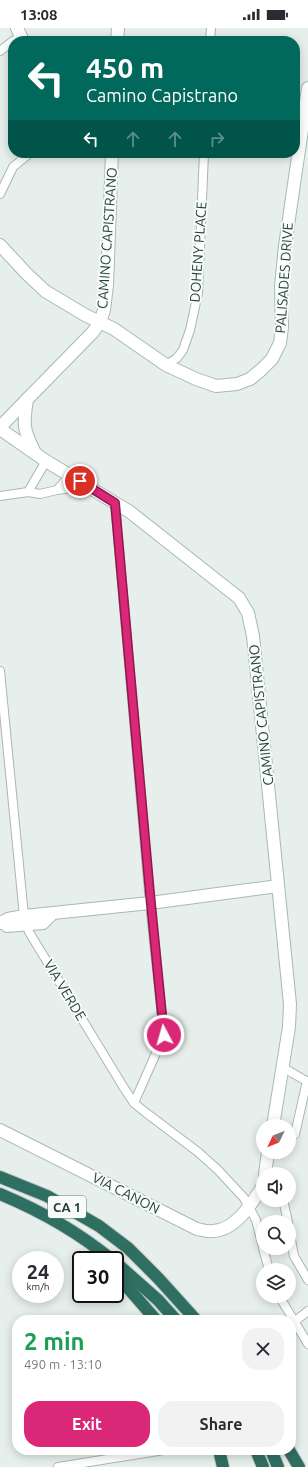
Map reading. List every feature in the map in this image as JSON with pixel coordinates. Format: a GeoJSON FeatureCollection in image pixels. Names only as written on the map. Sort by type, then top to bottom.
{"type":"FeatureCollection","features":[{"type":"Feature","properties":{"kind":"highway","name":"CA 1"},"geometry":{"type":"LineString","coordinates":[[0,1177],[53,1199],[99,1226],[128,1248],[192,1315]]}},
{"type":"Feature","properties":{"kind":"highway","name":"CA 1"},"geometry":{"type":"LineString","coordinates":[[0,1194],[33,1208],[86,1240],[100,1251]]}},
{"type":"Feature","properties":{"kind":"highway"},"geometry":{"type":"LineString","coordinates":[[86,1240],[96,1251]]}},
{"type":"Feature","properties":{"kind":"highway"},"geometry":{"type":"LineString","coordinates":[[128,1248],[164,1279],[200,1315]]}},
{"type":"Feature","properties":{"kind":"highway"},"geometry":{"type":"LineString","coordinates":[[124,1270],[158,1300],[172,1315]]}},
{"type":"Feature","properties":{"kind":"highway"},"geometry":{"type":"LineString","coordinates":[[124,1283],[152,1315]]}},
{"type":"Feature","properties":{"kind":"highway"},"geometry":{"type":"LineString","coordinates":[[220,1455],[223,1467]]}},
{"type":"Feature","properties":{"kind":"highway"},"geometry":{"type":"LineString","coordinates":[[258,1455],[263,1467]]}},
{"type":"Feature","properties":{"kind":"highway"},"geometry":{"type":"LineString","coordinates":[[273,1455],[278,1467]]}},
{"type":"Feature","properties":{"kind":"highway"},"geometry":{"type":"LineString","coordinates":[[292,1455],[299,1467]]}},
{"type":"Feature","properties":{"kind":"main road","name":"PALISADES DRIVE"},"geometry":{"type":"LineString","coordinates":[[300,143],[308,88]]}},
{"type":"Feature","properties":{"kind":"main road","name":"CAMINO CAPISTRANO"},"geometry":{"type":"LineString","coordinates":[[112,158],[107,285],[104,310],[100,322],[93,332],[0,428],[46,461],[130,512],[239,598],[248,613],[254,636],[290,1004],[289,1027],[273,1119]]}},
{"type":"Feature","properties":{"kind":"main road","name":"PALISADES DRIVE"},"geometry":{"type":"LineString","coordinates":[[0,245],[45,291],[85,315],[114,329],[166,365],[196,379],[216,386],[237,384],[250,379],[262,370],[272,359],[280,343],[282,326],[281,286],[285,246],[298,158]]}},
{"type":"Feature","properties":{"kind":"main road"},"geometry":{"type":"LineString","coordinates":[[27,399],[24,421],[26,434],[35,453]]}},
{"type":"Feature","properties":{"kind":"main road"},"geometry":{"type":"LineString","coordinates":[[0,414],[14,413]]}},
{"type":"Feature","properties":{"kind":"main road"},"geometry":{"type":"LineString","coordinates":[[0,924],[9,927],[25,921],[43,923],[52,914],[278,886]]}},
{"type":"Feature","properties":{"kind":"main road","name":"VIA CANON"},"geometry":{"type":"LineString","coordinates":[[0,1130],[197,1229],[213,1231],[228,1228],[249,1207]]}},
{"type":"Feature","properties":{"kind":"main road"},"geometry":{"type":"LineString","coordinates":[[0,1139],[18,1139]]}},
{"type":"Feature","properties":{"kind":"main road"},"geometry":{"type":"LineString","coordinates":[[249,1207],[256,1196]]}},
{"type":"Feature","properties":{"kind":"street"},"geometry":{"type":"LineString","coordinates":[[0,51],[8,45]]}},
{"type":"Feature","properties":{"kind":"street"},"geometry":{"type":"LineString","coordinates":[[0,194],[13,167],[24,158]]}},
{"type":"Feature","properties":{"kind":"street","name":"DOHENY PLACE"},"geometry":{"type":"LineString","coordinates":[[166,365],[177,358],[183,350],[190,330],[198,293],[204,158]]}},
{"type":"Feature","properties":{"kind":"street"},"geometry":{"type":"LineString","coordinates":[[28,492],[46,461]]}},
{"type":"Feature","properties":{"kind":"street"},"geometry":{"type":"LineString","coordinates":[[57,490],[65,481],[68,474]]}},
{"type":"Feature","properties":{"kind":"street"},"geometry":{"type":"LineString","coordinates":[[0,496],[28,492],[40,494],[72,488],[91,488]]}},
{"type":"Feature","properties":{"kind":"street"},"geometry":{"type":"LineString","coordinates":[[115,503],[150,903],[164,1035],[134,1103]]}},
{"type":"Feature","properties":{"kind":"street","name":"VIA VERDE"},"geometry":{"type":"LineString","coordinates":[[0,671],[25,921],[45,958],[134,1103],[198,1152],[218,1170],[244,1198],[256,1220]]}},
{"type":"Feature","properties":{"kind":"street"},"geometry":{"type":"LineString","coordinates":[[282,1067],[308,1081],[296,1130]]}},
{"type":"Feature","properties":{"kind":"street"},"geometry":{"type":"LineString","coordinates":[[294,1255],[308,1280]]}},
{"type":"Feature","properties":{"kind":"street"},"geometry":{"type":"LineString","coordinates":[[283,1303],[290,1315]]}},
{"type":"Feature","properties":{"kind":"street"},"geometry":{"type":"LineString","coordinates":[[296,1320],[308,1311]]}},
{"type":"Feature","properties":{"kind":"street"},"geometry":{"type":"LineString","coordinates":[[296,1325],[308,1344]]}},
{"type":"Feature","properties":{"kind":"street"},"geometry":{"type":"LineString","coordinates":[[58,1467],[100,1464],[141,1455]]}},
{"type":"Feature","properties":{"kind":"route"},"geometry":{"type":"LineString","coordinates":[[80,481],[115,503],[164,1035]]}}]}
